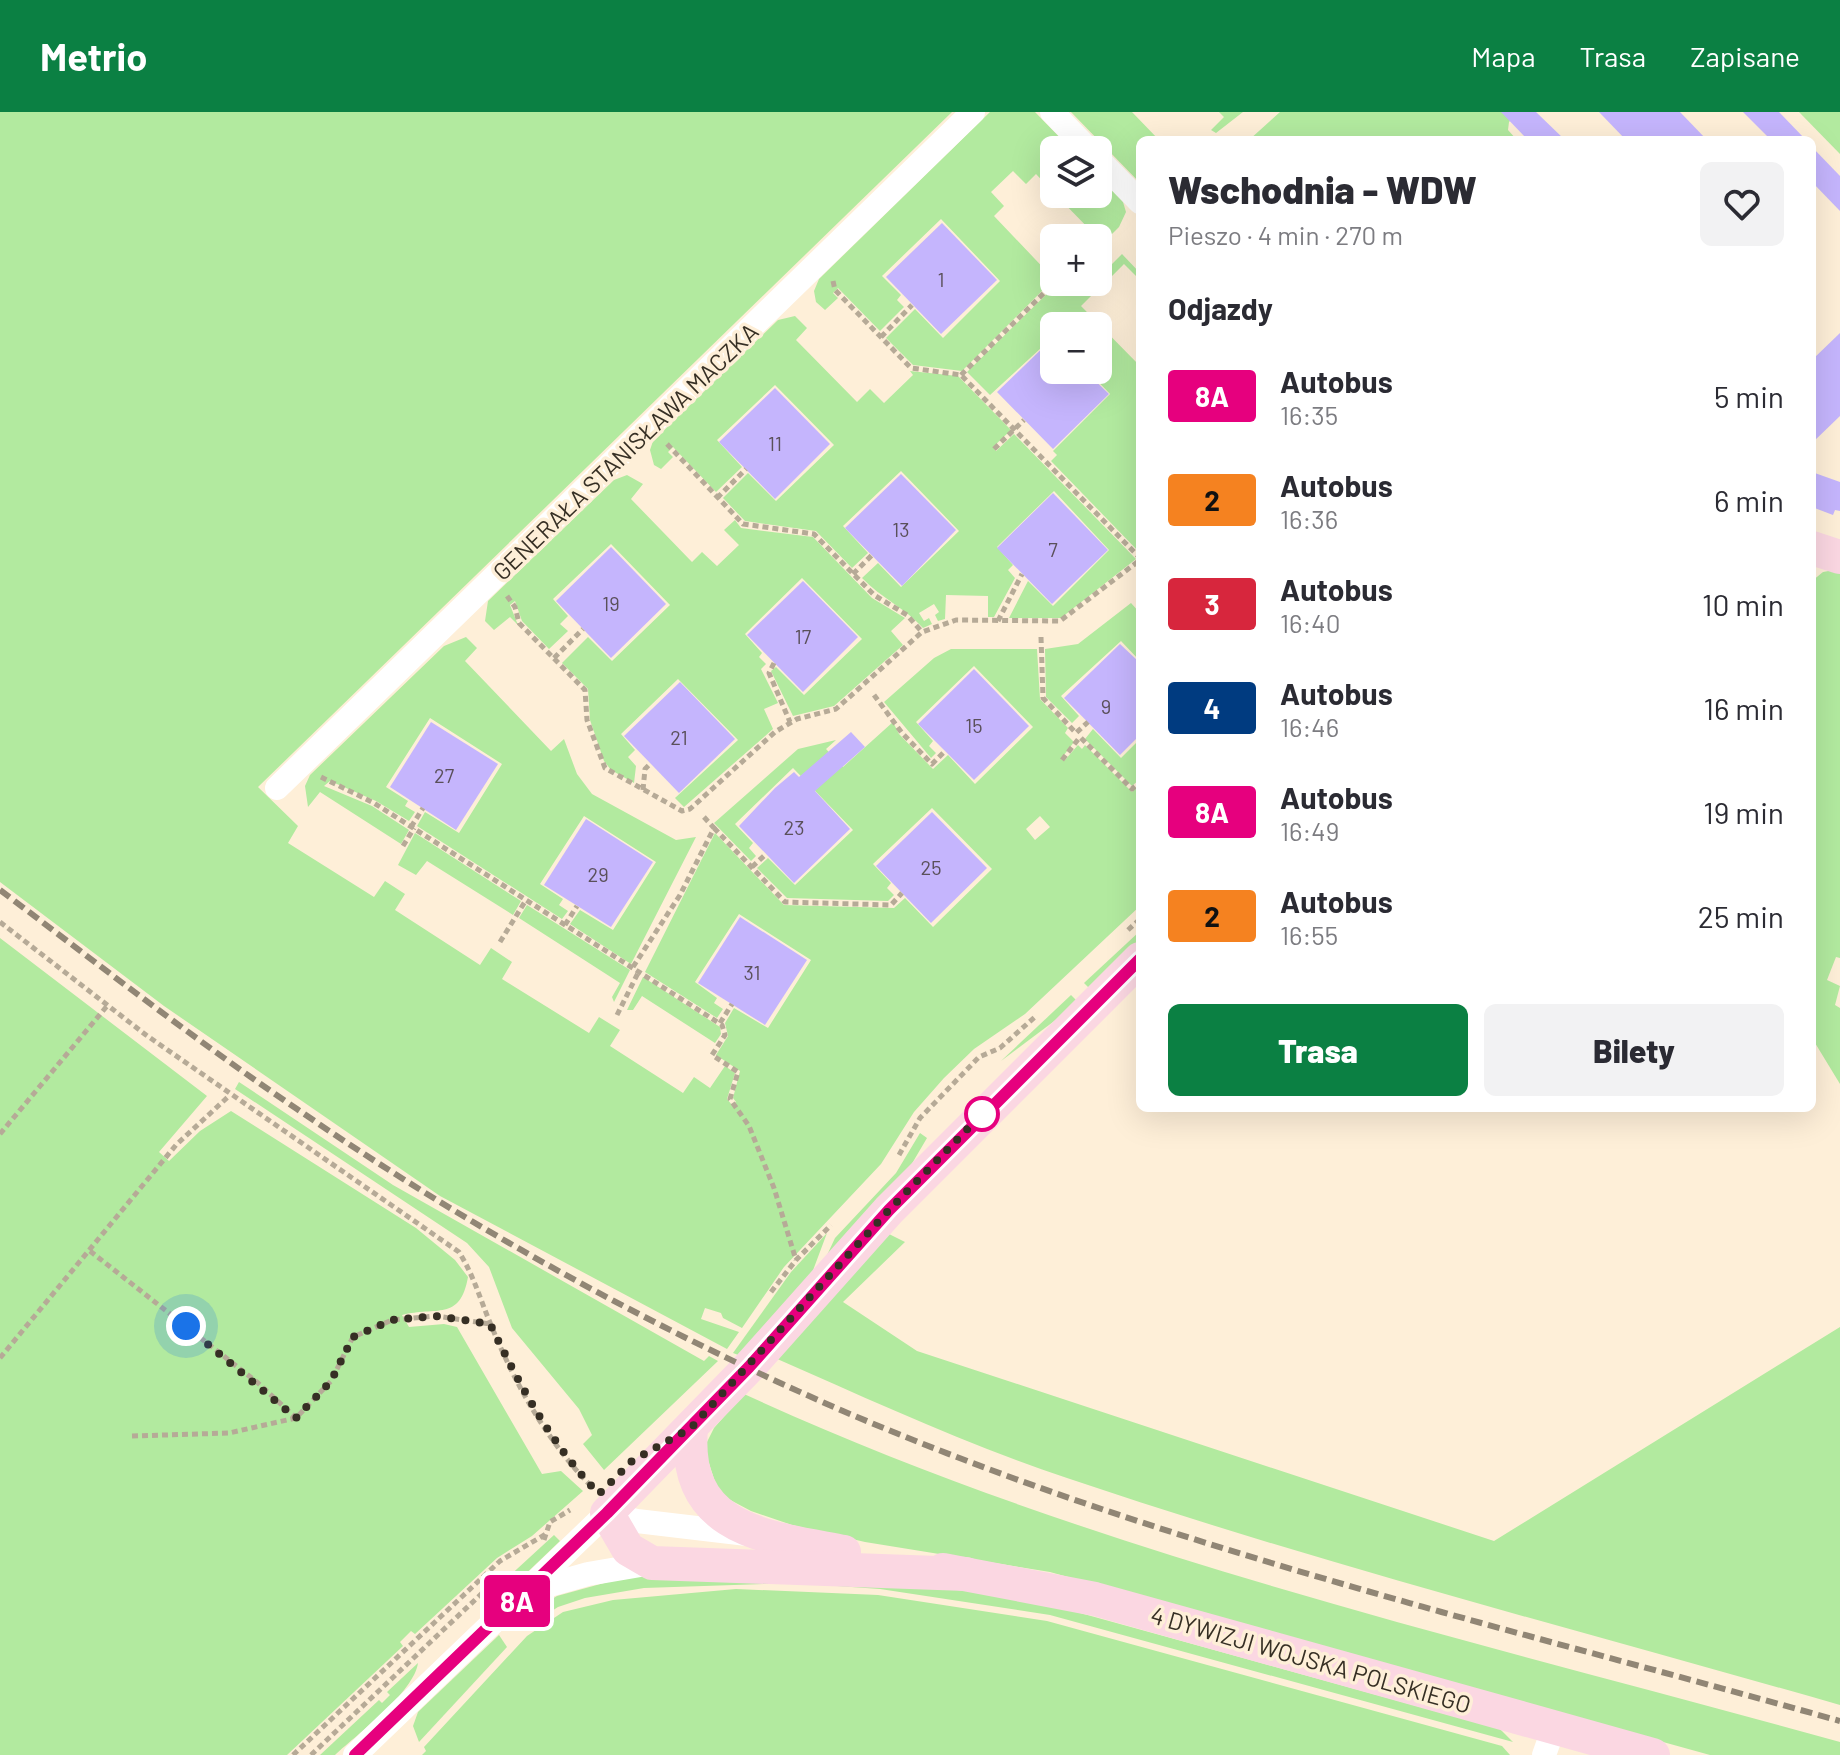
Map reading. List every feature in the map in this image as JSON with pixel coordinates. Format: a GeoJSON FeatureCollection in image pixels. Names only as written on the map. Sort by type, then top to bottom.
{"type":"FeatureCollection","features":[{"type":"Feature","properties":{"kind":"street","name":"GENERAŁA STANISŁAWA MACZKA"},"geometry":{"type":"LineString","coordinates":[[277,788],[973,112]]}},
{"type":"Feature","properties":{"kind":"street"},"geometry":{"type":"LineString","coordinates":[[1052,112],[1075,136]]}},
{"type":"Feature","properties":{"kind":"street"},"geometry":{"type":"LineString","coordinates":[[1112,173],[1136,198]]}},
{"type":"Feature","properties":{"kind":"street"},"geometry":{"type":"LineString","coordinates":[[1816,549],[1840,557]]}},
{"type":"Feature","properties":{"kind":"street"},"geometry":{"type":"LineString","coordinates":[[355,1755],[526,1592],[591,1505],[691,1428],[889,1210],[1136,963]]}},
{"type":"Feature","properties":{"kind":"street","name":"4 DYWIZJI WOJSKA POLSKIEGO"},"geometry":{"type":"LineString","coordinates":[[691,1428],[689,1452],[697,1487],[722,1515],[753,1535]]}},
{"type":"Feature","properties":{"kind":"street"},"geometry":{"type":"LineString","coordinates":[[591,1505],[628,1549],[652,1563]]}},
{"type":"Feature","properties":{"kind":"street","name":"4 DYWIZJI WOJSKA POLSKIEGO"},"geometry":{"type":"LineString","coordinates":[[591,1505],[637,1521],[753,1535],[1095,1599],[1549,1741],[1653,1755]]}},
{"type":"Feature","properties":{"kind":"street","name":"4 DYWIZJI WOJSKA POLSKIEGO"},"geometry":{"type":"LineString","coordinates":[[526,1592],[588,1574],[652,1563],[966,1574]]}},
{"type":"Feature","properties":{"kind":"path"},"geometry":{"type":"LineString","coordinates":[[835,290],[911,368],[961,375],[1136,555]]}},
{"type":"Feature","properties":{"kind":"path"},"geometry":{"type":"LineString","coordinates":[[961,375],[1041,296]]}},
{"type":"Feature","properties":{"kind":"path"},"geometry":{"type":"LineString","coordinates":[[881,337],[912,305]]}},
{"type":"Feature","properties":{"kind":"path"},"geometry":{"type":"LineString","coordinates":[[994,449],[1024,420]]}},
{"type":"Feature","properties":{"kind":"path"},"geometry":{"type":"LineString","coordinates":[[671,449],[743,524],[814,534],[874,595],[907,615],[922,632]]}},
{"type":"Feature","properties":{"kind":"path"},"geometry":{"type":"LineString","coordinates":[[717,498],[746,469]]}},
{"type":"Feature","properties":{"kind":"path"},"geometry":{"type":"LineString","coordinates":[[853,574],[872,555]]}},
{"type":"Feature","properties":{"kind":"path"},"geometry":{"type":"LineString","coordinates":[[512,603],[519,623],[585,690],[587,720],[605,768],[677,810],[690,809],[790,722],[836,709],[922,632],[956,620],[1060,621],[1136,562]]}},
{"type":"Feature","properties":{"kind":"path"},"geometry":{"type":"LineString","coordinates":[[998,621],[1022,574]]}},
{"type":"Feature","properties":{"kind":"path"},"geometry":{"type":"LineString","coordinates":[[554,658],[583,629]]}},
{"type":"Feature","properties":{"kind":"path"},"geometry":{"type":"LineString","coordinates":[[1041,637],[1043,698],[1132,789],[1136,786]]}},
{"type":"Feature","properties":{"kind":"path"},"geometry":{"type":"LineString","coordinates":[[774,663],[769,673],[790,722]]}},
{"type":"Feature","properties":{"kind":"path"},"geometry":{"type":"LineString","coordinates":[[874,695],[902,733],[932,764],[945,751]]}},
{"type":"Feature","properties":{"kind":"path"},"geometry":{"type":"LineString","coordinates":[[1062,760],[1088,722]]}},
{"type":"Feature","properties":{"kind":"path"},"geometry":{"type":"LineString","coordinates":[[643,790],[645,769],[651,763]]}},
{"type":"Feature","properties":{"kind":"path"},"geometry":{"type":"LineString","coordinates":[[327,783],[374,803],[720,1023],[725,1035],[712,1055],[738,1072],[730,1099],[749,1126],[774,1188],[796,1260]]}},
{"type":"Feature","properties":{"kind":"path"},"geometry":{"type":"LineString","coordinates":[[403,846],[423,808]]}},
{"type":"Feature","properties":{"kind":"path"},"geometry":{"type":"LineString","coordinates":[[703,816],[785,902],[891,905],[902,893]]}},
{"type":"Feature","properties":{"kind":"path"},"geometry":{"type":"LineString","coordinates":[[617,1015],[636,969],[680,895],[714,828]]}},
{"type":"Feature","properties":{"kind":"path"},"geometry":{"type":"LineString","coordinates":[[752,867],[766,854]]}},
{"type":"Feature","properties":{"kind":"path"},"geometry":{"type":"LineString","coordinates":[[500,942],[526,900]]}},
{"type":"Feature","properties":{"kind":"path"},"geometry":{"type":"LineString","coordinates":[[565,925],[577,906]]}},
{"type":"Feature","properties":{"kind":"path"},"geometry":{"type":"LineString","coordinates":[[0,922],[107,1006],[230,1095],[423,1224],[459,1252],[476,1279],[490,1324],[526,1398],[591,1505]]}},
{"type":"Feature","properties":{"kind":"path"},"geometry":{"type":"LineString","coordinates":[[720,1023],[732,1004]]}},
{"type":"Feature","properties":{"kind":"path"},"geometry":{"type":"LineString","coordinates":[[0,1134],[107,1006]]}},
{"type":"Feature","properties":{"kind":"path"},"geometry":{"type":"LineString","coordinates":[[888,1167],[920,1118],[979,1057]]}},
{"type":"Feature","properties":{"kind":"path"},"geometry":{"type":"LineString","coordinates":[[0,1358],[176,1145],[230,1095]]}},
{"type":"Feature","properties":{"kind":"path"},"geometry":{"type":"LineString","coordinates":[[90,1251],[258,1383],[296,1418]]}},
{"type":"Feature","properties":{"kind":"path"},"geometry":{"type":"LineString","coordinates":[[132,1436],[229,1433],[296,1418],[331,1381],[353,1337],[392,1320],[436,1316],[490,1324]]}},
{"type":"Feature","properties":{"kind":"path"},"geometry":{"type":"LineString","coordinates":[[574,1518],[591,1505]]}},
{"type":"Feature","properties":{"kind":"path"},"geometry":{"type":"LineString","coordinates":[[514,1564],[544,1540],[550,1522],[591,1505]]}},
{"type":"Feature","properties":{"kind":"path"},"geometry":{"type":"LineString","coordinates":[[293,1755],[493,1567],[514,1550],[554,1530]]}},
{"type":"Feature","properties":{"kind":"path"},"geometry":{"type":"LineString","coordinates":[[311,1755],[504,1572]]}},
{"type":"Feature","properties":{"kind":"green space"},"geometry":{"type":"Polygon","coordinates":[[[0,112],[952,112],[258,787],[298,826],[288,843],[374,897],[385,881],[405,894],[395,910],[480,965],[491,948],[512,962],[502,979],[589,1033],[599,1017],[620,1030],[610,1046],[683,1093],[694,1077],[710,1088],[725,1066],[735,1073],[727,1099],[732,1105],[736,1102],[733,1098],[740,1071],[716,1055],[728,1036],[725,1023],[734,1008],[768,1028],[811,960],[739,914],[695,982],[717,998],[714,1003],[723,1009],[717,1018],[645,972],[715,833],[784,905],[894,908],[905,898],[933,927],[992,869],[932,808],[873,864],[891,883],[887,888],[894,895],[888,901],[787,898],[757,868],[768,858],[795,885],[853,830],[793,768],[735,824],[753,843],[749,848],[756,856],[751,861],[714,823],[798,749],[836,740],[826,749],[843,767],[893,722],[899,734],[933,769],[948,755],[975,784],[1033,727],[974,666],[916,722],[933,741],[929,746],[936,753],[931,758],[884,702],[934,658],[951,649],[1037,649],[1040,699],[1068,728],[1065,733],[1074,742],[1061,759],[1064,761],[1078,745],[1082,749],[1085,745],[1132,792],[1136,788],[1136,910],[1025,1014],[974,1049],[944,1078],[914,1112],[881,1164],[784,1267],[742,1328],[723,1318],[721,1313],[705,1308],[701,1319],[739,1332],[727,1349],[440,1196],[164,1006],[0,882],[0,112]],[[1040,816],[1026,829],[1035,840],[1050,827],[1040,816]]]}},
{"type":"Feature","properties":{"kind":"green space"},"geometry":{"type":"Polygon","coordinates":[[[990,112],[1035,112],[1058,136],[1040,136],[1040,178],[1036,174],[1026,184],[1013,171],[991,192],[1004,206],[994,216],[1040,264],[1040,293],[962,371],[913,365],[886,338],[915,309],[943,338],[1000,281],[941,219],[882,276],[901,295],[897,300],[904,307],[880,331],[838,288],[833,293],[838,298],[825,310],[816,302],[814,291],[819,279],[990,112]]]}},
{"type":"Feature","properties":{"kind":"green space"},"geometry":{"type":"Polygon","coordinates":[[[1071,112],[1132,112],[1155,136],[1136,136],[1136,179],[1112,154],[1112,136],[1094,136],[1071,112]]]}},
{"type":"Feature","properties":{"kind":"green space"},"geometry":{"type":"Polygon","coordinates":[[[1219,112],[1243,112],[1216,133],[1211,130],[1224,117],[1219,112]]]}},
{"type":"Feature","properties":{"kind":"green space"},"geometry":{"type":"Polygon","coordinates":[[[1280,112],[1518,112],[1509,122],[1508,130],[1513,136],[1253,136],[1280,112]]]}},
{"type":"Feature","properties":{"kind":"green space"},"geometry":{"type":"Polygon","coordinates":[[[1799,112],[1840,112],[1840,154],[1799,112]]]}},
{"type":"Feature","properties":{"kind":"green space"},"geometry":{"type":"Polygon","coordinates":[[[1112,191],[1123,202],[1126,212],[1112,234],[1112,224],[1084,224],[1069,208],[1112,208],[1112,191]]]}},
{"type":"Feature","properties":{"kind":"green space"},"geometry":{"type":"Polygon","coordinates":[[[1122,254],[1136,269],[1136,276],[1124,264],[1112,276],[1112,264],[1122,254]]]}},
{"type":"Feature","properties":{"kind":"green space"},"geometry":{"type":"Polygon","coordinates":[[[1045,296],[1091,296],[1081,306],[1087,312],[1040,312],[1040,349],[990,395],[967,372],[1045,296]]]}},
{"type":"Feature","properties":{"kind":"green space"},"geometry":{"type":"Polygon","coordinates":[[[795,316],[807,328],[796,340],[857,402],[870,389],[884,403],[913,375],[910,371],[958,376],[1011,430],[993,447],[996,451],[1014,434],[1136,559],[1061,618],[1009,618],[1028,581],[1053,606],[1109,550],[1054,491],[997,547],[1013,565],[1008,570],[1015,578],[994,617],[988,617],[988,596],[946,595],[945,619],[938,621],[935,615],[939,612],[934,604],[919,613],[924,621],[929,618],[932,624],[923,628],[862,578],[878,563],[901,587],[959,531],[901,471],[843,526],[868,553],[852,568],[816,531],[745,521],[723,498],[748,473],[776,501],[834,445],[775,385],[717,440],[742,467],[716,492],[673,447],[668,452],[673,457],[661,469],[654,465],[650,450],[653,441],[778,320],[795,316]]]}},
{"type":"Feature","properties":{"kind":"green space"},"geometry":{"type":"Polygon","coordinates":[[[1112,338],[1136,362],[1136,549],[1051,461],[1057,455],[1053,451],[1110,394],[1100,384],[1112,384],[1112,338]]]}},
{"type":"Feature","properties":{"kind":"green space"},"geometry":{"type":"Polygon","coordinates":[[[627,475],[643,484],[631,499],[692,562],[702,552],[717,566],[739,545],[724,530],[735,520],[741,528],[813,537],[872,598],[905,618],[891,631],[903,645],[834,706],[793,716],[771,671],[776,667],[804,695],[862,639],[802,578],[745,634],[762,653],[759,657],[766,664],[761,669],[778,703],[764,709],[773,729],[684,807],[675,798],[738,740],[678,679],[621,734],[635,750],[628,757],[636,766],[634,783],[611,770],[604,761],[590,720],[588,689],[562,663],[588,637],[612,661],[670,605],[611,544],[553,599],[568,616],[560,624],[568,631],[549,649],[522,621],[515,601],[510,605],[518,625],[510,617],[494,630],[485,621],[488,601],[614,480],[627,475]]]}},
{"type":"Feature","properties":{"kind":"green space"},"geometry":{"type":"Polygon","coordinates":[[[1840,569],[1840,958],[1836,957],[1827,980],[1840,986],[1835,1005],[1840,1008],[1840,1084],[1816,1045],[1816,578],[1823,572],[1840,569]]]}},
{"type":"Feature","properties":{"kind":"green space"},"geometry":{"type":"Polygon","coordinates":[[[1131,603],[1136,609],[1136,657],[1121,641],[1061,696],[1079,716],[1072,723],[1046,697],[1045,649],[1078,644],[1131,603]]]}},
{"type":"Feature","properties":{"kind":"green space"},"geometry":{"type":"Polygon","coordinates":[[[466,637],[477,648],[465,661],[551,751],[564,739],[577,774],[592,794],[676,840],[696,837],[631,964],[570,924],[580,910],[613,930],[656,862],[584,816],[540,884],[563,899],[559,905],[568,911],[562,919],[417,826],[425,812],[459,833],[502,764],[430,718],[386,787],[408,801],[405,806],[415,812],[409,821],[376,801],[330,781],[324,786],[372,806],[409,830],[401,844],[320,792],[308,807],[305,786],[310,775],[444,646],[466,637]]]}},
{"type":"Feature","properties":{"kind":"green space"},"geometry":{"type":"Polygon","coordinates":[[[1093,729],[1121,758],[1136,743],[1136,782],[1132,786],[1085,739],[1093,729]]]}},
{"type":"Feature","properties":{"kind":"green space"},"geometry":{"type":"Polygon","coordinates":[[[415,833],[521,901],[513,915],[427,861],[416,875],[398,865],[415,833]]]}},
{"type":"Feature","properties":{"kind":"green space"},"geometry":{"type":"Polygon","coordinates":[[[527,905],[630,970],[614,1002],[612,997],[620,983],[519,918],[527,905]]]}},
{"type":"Feature","properties":{"kind":"green space"},"geometry":{"type":"Polygon","coordinates":[[[1136,935],[1136,944],[1090,989],[1084,983],[1136,935]]]}},
{"type":"Feature","properties":{"kind":"green space"},"geometry":{"type":"Polygon","coordinates":[[[0,938],[207,1096],[159,1152],[169,1161],[200,1131],[231,1111],[416,1228],[455,1260],[468,1277],[459,1301],[445,1310],[402,1315],[409,1327],[444,1324],[457,1327],[542,1474],[561,1471],[583,1491],[532,1536],[497,1558],[415,1634],[411,1631],[400,1642],[403,1646],[287,1755],[0,1755],[0,938]]]}},
{"type":"Feature","properties":{"kind":"green space"},"geometry":{"type":"Polygon","coordinates":[[[643,977],[720,1027],[721,1034],[715,1043],[642,996],[633,1010],[627,1010],[643,977]]]}},
{"type":"Feature","properties":{"kind":"green space"},"geometry":{"type":"Polygon","coordinates":[[[1071,995],[1078,1002],[1001,1061],[1071,995]]]}},
{"type":"Feature","properties":{"kind":"green space"},"geometry":{"type":"Polygon","coordinates":[[[239,1082],[393,1185],[704,1361],[709,1356],[718,1361],[604,1470],[583,1444],[592,1435],[579,1409],[512,1328],[489,1267],[467,1243],[235,1089],[239,1082]]]}},
{"type":"Feature","properties":{"kind":"green space"},"geometry":{"type":"Polygon","coordinates":[[[920,1133],[927,1138],[907,1172],[822,1266],[835,1238],[896,1173],[920,1133]]]}},
{"type":"Feature","properties":{"kind":"green space"},"geometry":{"type":"Polygon","coordinates":[[[827,1233],[809,1281],[741,1356],[733,1353],[791,1272],[827,1233]]]}},
{"type":"Feature","properties":{"kind":"green space"},"geometry":{"type":"Polygon","coordinates":[[[887,1233],[905,1242],[843,1302],[917,1351],[1494,1541],[1840,1327],[1840,1705],[1355,1568],[1067,1478],[920,1421],[775,1358],[887,1233]]]}},
{"type":"Feature","properties":{"kind":"green space"},"geometry":{"type":"Polygon","coordinates":[[[744,1394],[876,1451],[1010,1502],[1147,1548],[1423,1629],[1840,1742],[1840,1755],[1710,1755],[1050,1572],[865,1542],[792,1525],[751,1511],[719,1494],[704,1448],[714,1428],[744,1394]]]}},
{"type":"Feature","properties":{"kind":"green space"},"geometry":{"type":"Polygon","coordinates":[[[554,1535],[560,1541],[493,1605],[488,1596],[496,1589],[501,1592],[508,1585],[504,1581],[554,1535]]]}},
{"type":"Feature","properties":{"kind":"green space"},"geometry":{"type":"Polygon","coordinates":[[[633,1575],[884,1578],[1044,1603],[1500,1729],[1513,1742],[1050,1615],[880,1589],[794,1583],[644,1588],[585,1598],[558,1607],[521,1631],[512,1623],[557,1596],[633,1575]]]}},
{"type":"Feature","properties":{"kind":"green space"},"geometry":{"type":"Polygon","coordinates":[[[736,1589],[878,1595],[1047,1621],[1502,1746],[1510,1755],[422,1755],[426,1751],[424,1747],[527,1636],[563,1612],[613,1600],[736,1589]]]}},
{"type":"Feature","properties":{"kind":"green space"},"geometry":{"type":"Polygon","coordinates":[[[499,1635],[507,1647],[419,1742],[413,1726],[418,1712],[499,1635]]]}},
{"type":"Feature","properties":{"kind":"green space"},"geometry":{"type":"Polygon","coordinates":[[[418,1663],[407,1687],[384,1712],[335,1755],[320,1755],[379,1700],[382,1703],[390,1695],[387,1692],[418,1663]]]}},
{"type":"Feature","properties":{"kind":"building"},"geometry":{"type":"Polygon","coordinates":[[[1501,112],[1536,112],[1561,136],[1524,136],[1501,112]]]}},
{"type":"Feature","properties":{"kind":"building"},"geometry":{"type":"Polygon","coordinates":[[[1599,112],[1680,112],[1703,136],[1622,136],[1599,112]]]}},
{"type":"Feature","properties":{"kind":"building"},"geometry":{"type":"Polygon","coordinates":[[[1743,112],[1779,112],[1802,136],[1767,136],[1743,112]]]}},
{"type":"Feature","properties":{"kind":"building"},"geometry":{"type":"Polygon","coordinates":[[[1816,151],[1840,176],[1840,211],[1816,186],[1816,151]]]}},
{"type":"Feature","properties":{"kind":"building"},"geometry":{"type":"Polygon","coordinates":[[[942,223],[997,280],[941,334],[886,277],[942,223]]]}},
{"type":"Feature","properties":{"kind":"building"},"geometry":{"type":"Polygon","coordinates":[[[1840,333],[1840,416],[1816,439],[1816,356],[1840,333]]]}},
{"type":"Feature","properties":{"kind":"building"},"geometry":{"type":"Polygon","coordinates":[[[1040,351],[1040,384],[1099,384],[1109,394],[1053,449],[997,392],[1040,351]]]}},
{"type":"Feature","properties":{"kind":"building"},"geometry":{"type":"Polygon","coordinates":[[[775,388],[830,444],[775,499],[719,442],[775,388]]]}},
{"type":"Feature","properties":{"kind":"building"},"geometry":{"type":"Polygon","coordinates":[[[1816,473],[1840,482],[1840,511],[1835,510],[1833,515],[1816,509],[1816,473]]]}},
{"type":"Feature","properties":{"kind":"building"},"geometry":{"type":"Polygon","coordinates":[[[901,474],[956,530],[902,586],[845,528],[901,474]]]}},
{"type":"Feature","properties":{"kind":"building"},"geometry":{"type":"Polygon","coordinates":[[[1053,493],[1108,550],[1052,604],[997,548],[1053,493]]]}},
{"type":"Feature","properties":{"kind":"building"},"geometry":{"type":"Polygon","coordinates":[[[611,547],[666,604],[611,658],[556,601],[611,547]]]}},
{"type":"Feature","properties":{"kind":"building"},"geometry":{"type":"Polygon","coordinates":[[[803,581],[858,637],[803,692],[747,635],[803,581]]]}},
{"type":"Feature","properties":{"kind":"building"},"geometry":{"type":"Polygon","coordinates":[[[1120,644],[1136,659],[1136,739],[1120,755],[1064,698],[1120,644]]]}},
{"type":"Feature","properties":{"kind":"building"},"geometry":{"type":"Polygon","coordinates":[[[974,669],[1029,726],[974,780],[918,724],[974,669]]]}},
{"type":"Feature","properties":{"kind":"building"},"geometry":{"type":"Polygon","coordinates":[[[680,682],[735,739],[679,793],[624,736],[680,682]]]}},
{"type":"Feature","properties":{"kind":"building"},"geometry":{"type":"Polygon","coordinates":[[[431,722],[498,764],[456,830],[390,787],[431,722]]]}},
{"type":"Feature","properties":{"kind":"building"},"geometry":{"type":"Polygon","coordinates":[[[851,732],[865,747],[815,791],[850,829],[794,883],[739,826],[794,772],[799,777],[851,732]]]}},
{"type":"Feature","properties":{"kind":"building"},"geometry":{"type":"Polygon","coordinates":[[[932,812],[987,868],[931,923],[876,866],[932,812]]]}},
{"type":"Feature","properties":{"kind":"building"},"geometry":{"type":"Polygon","coordinates":[[[586,819],[653,862],[611,927],[544,885],[586,819]]]}},
{"type":"Feature","properties":{"kind":"building"},"geometry":{"type":"Polygon","coordinates":[[[740,917],[807,960],[765,1025],[698,983],[740,917]]]}},
{"type":"Feature","properties":{"kind":"railway"},"geometry":{"type":"LineString","coordinates":[[0,890],[221,1056],[428,1194],[562,1273],[772,1379],[964,1460],[1211,1545],[1462,1618],[1840,1721]]}},
{"type":"Feature","properties":{"kind":"bus line","name":"8A"},"geometry":{"type":"LineString","coordinates":[[355,1755],[526,1592],[691,1428],[889,1210],[1136,963]]}},
{"type":"Feature","properties":{"kind":"route"},"geometry":{"type":"LineString","coordinates":[[186,1326],[258,1383],[296,1418],[331,1381],[353,1337],[392,1320],[436,1316],[490,1324],[526,1398],[548,1434],[578,1473],[599,1494],[632,1461],[691,1428],[889,1210],[982,1114]]}}]}
